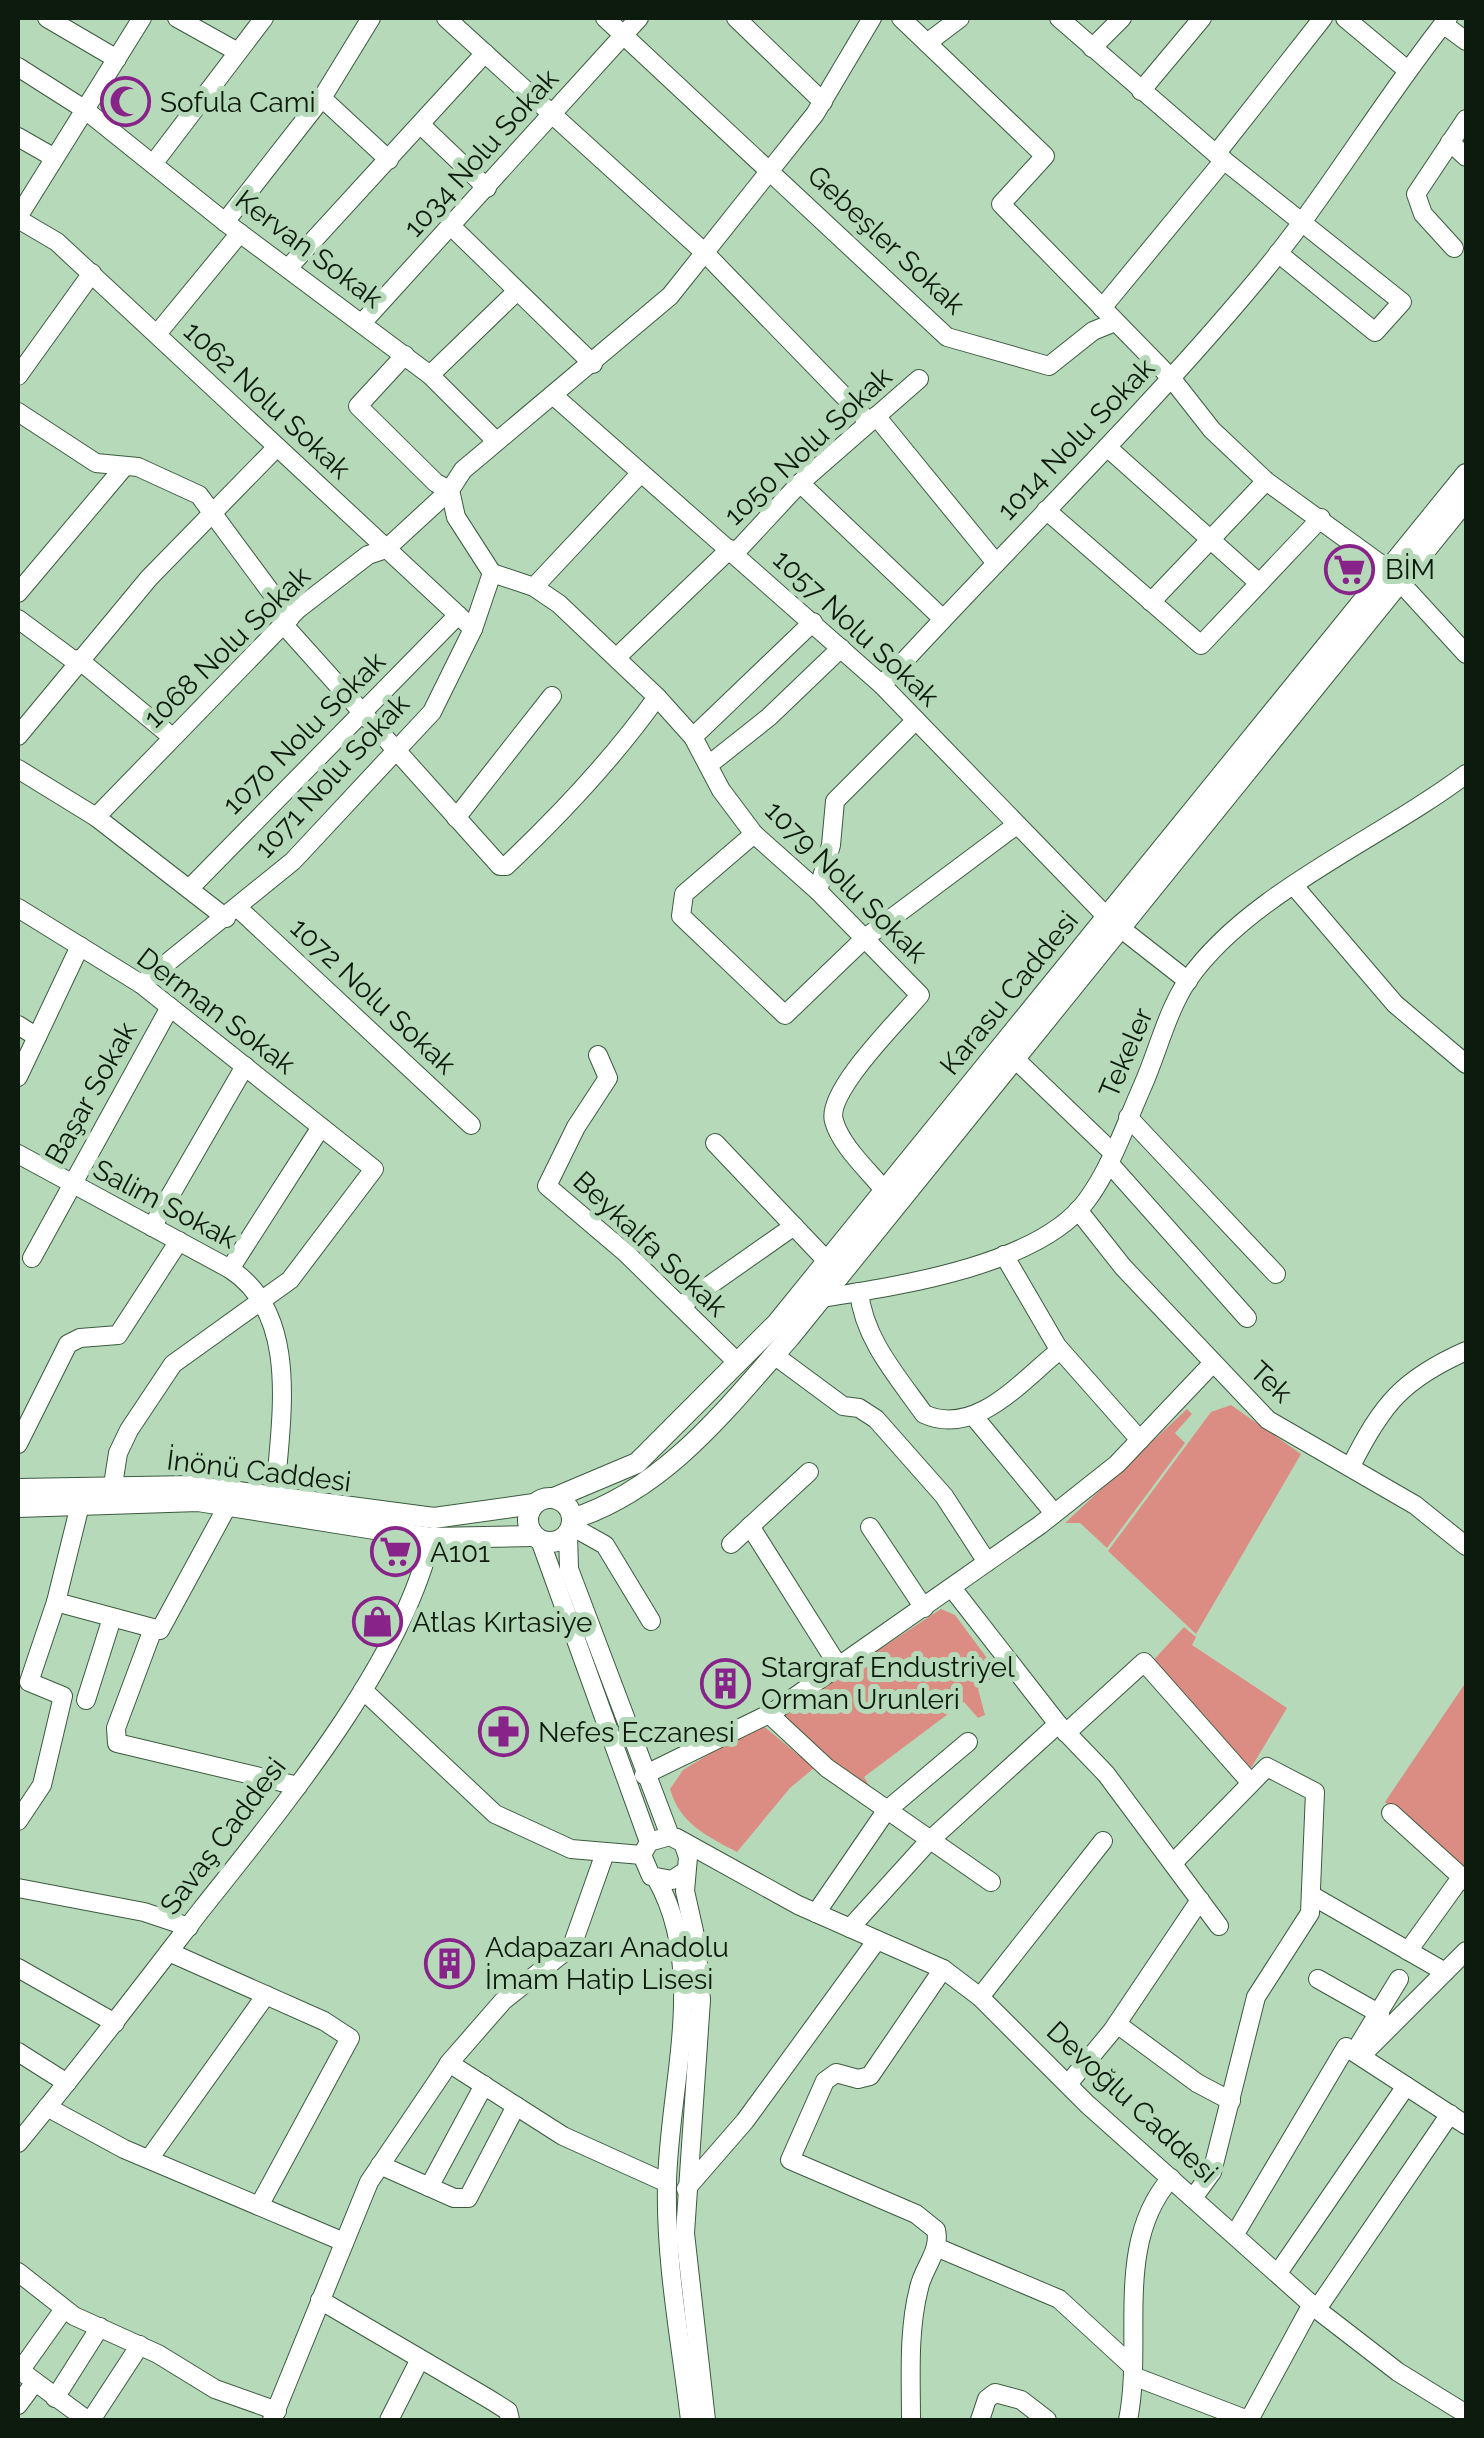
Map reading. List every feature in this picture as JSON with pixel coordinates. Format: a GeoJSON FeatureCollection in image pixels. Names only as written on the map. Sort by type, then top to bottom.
{"type":"FeatureCollection","features":[{"type":"Feature","properties":{"kind":"main road","name":"Karasu Caddesi"},"geometry":{"type":"LineString","coordinates":[[433,1528],[544,1501],[637,1463],[778,1323],[1394,576],[1466,474]]}},
{"type":"Feature","properties":{"kind":"main road","name":"Karasu Caddesi"},"geometry":{"type":"LineString","coordinates":[[1394,576],[1466,500]]}},
{"type":"Feature","properties":{"kind":"main road","name":"Karasu Caddesi"},"geometry":{"type":"LineString","coordinates":[[570,1526],[648,1482],[704,1434],[822,1298],[1013,1057],[1112,922]]}},
{"type":"Feature","properties":{"kind":"main road","name":"İnönü Caddesi"},"geometry":{"type":"LineString","coordinates":[[18,1504],[113,1485],[194,1486],[433,1528]]}},
{"type":"Feature","properties":{"kind":"main road","name":"İnönü Caddesi"},"geometry":{"type":"LineString","coordinates":[[18,1504],[184,1501],[433,1528]]}},
{"type":"Feature","properties":{"kind":"main road"},"geometry":{"type":"LineString","coordinates":[[433,1528],[556,1542],[570,1526],[566,1505],[544,1501],[528,1524],[537,1538]]}},
{"type":"Feature","properties":{"kind":"street"},"geometry":{"type":"LineString","coordinates":[[47,18],[116,59]]}},
{"type":"Feature","properties":{"kind":"street"},"geometry":{"type":"LineString","coordinates":[[18,218],[142,18]]}},
{"type":"Feature","properties":{"kind":"street"},"geometry":{"type":"LineString","coordinates":[[177,18],[238,52]]}},
{"type":"Feature","properties":{"kind":"street"},"geometry":{"type":"LineString","coordinates":[[153,164],[264,18]]}},
{"type":"Feature","properties":{"kind":"street"},"geometry":{"type":"LineString","coordinates":[[157,334],[322,98],[371,18]]}},
{"type":"Feature","properties":{"kind":"street"},"geometry":{"type":"LineString","coordinates":[[446,18],[706,253],[872,419],[996,562]]}},
{"type":"Feature","properties":{"kind":"street","name":"Gebeşler Sokak"},"geometry":{"type":"LineString","coordinates":[[605,18],[773,170],[947,337],[964,345],[1014,353],[1031,364],[1049,366],[1108,315],[1322,18]]}},
{"type":"Feature","properties":{"kind":"street","name":"1034 Nolu Sokak"},"geometry":{"type":"LineString","coordinates":[[362,323],[639,18]]}},
{"type":"Feature","properties":{"kind":"street"},"geometry":{"type":"LineString","coordinates":[[736,18],[824,102]]}},
{"type":"Feature","properties":{"kind":"street","name":"1068 Nolu Sokak"},"geometry":{"type":"LineString","coordinates":[[96,816],[286,621],[368,555],[386,549],[450,490],[463,470],[494,440],[554,396],[670,296],[824,102],[870,18]]}},
{"type":"Feature","properties":{"kind":"street"},"geometry":{"type":"LineString","coordinates":[[901,18],[1045,156],[1001,204],[1172,379],[1212,430],[1266,481],[1321,518],[1394,576],[1466,654]]}},
{"type":"Feature","properties":{"kind":"street"},"geometry":{"type":"LineString","coordinates":[[927,43],[960,18]]}},
{"type":"Feature","properties":{"kind":"street"},"geometry":{"type":"LineString","coordinates":[[1058,18],[1220,158],[1402,302],[1375,332],[1278,254]]}},
{"type":"Feature","properties":{"kind":"street"},"geometry":{"type":"LineString","coordinates":[[1092,48],[1122,18]]}},
{"type":"Feature","properties":{"kind":"street"},"geometry":{"type":"LineString","coordinates":[[1141,91],[1202,18]]}},
{"type":"Feature","properties":{"kind":"street"},"geometry":{"type":"LineString","coordinates":[[1346,18],[1406,68]]}},
{"type":"Feature","properties":{"kind":"street"},"geometry":{"type":"LineString","coordinates":[[1445,20],[1466,41]]}},
{"type":"Feature","properties":{"kind":"street","name":"1014 Nolu Sokak"},"geometry":{"type":"LineString","coordinates":[[882,685],[1172,379],[1278,254],[1406,68],[1445,20]]}},
{"type":"Feature","properties":{"kind":"street"},"geometry":{"type":"LineString","coordinates":[[289,266],[486,53]]}},
{"type":"Feature","properties":{"kind":"street","name":"Kervan Sokak"},"geometry":{"type":"LineString","coordinates":[[18,67],[84,109],[233,228],[430,374],[494,440]]}},
{"type":"Feature","properties":{"kind":"street"},"geometry":{"type":"LineString","coordinates":[[322,98],[389,160]]}},
{"type":"Feature","properties":{"kind":"street"},"geometry":{"type":"LineString","coordinates":[[1454,248],[1422,214],[1416,194],[1466,119]]}},
{"type":"Feature","properties":{"kind":"street"},"geometry":{"type":"LineString","coordinates":[[421,125],[487,188]]}},
{"type":"Feature","properties":{"kind":"street"},"geometry":{"type":"LineString","coordinates":[[18,137],[53,157]]}},
{"type":"Feature","properties":{"kind":"street"},"geometry":{"type":"LineString","coordinates":[[1450,142],[1466,157]]}},
{"type":"Feature","properties":{"kind":"street","name":"1062 Nolu Sokak"},"geometry":{"type":"LineString","coordinates":[[18,218],[58,242],[472,630]]}},
{"type":"Feature","properties":{"kind":"street"},"geometry":{"type":"LineString","coordinates":[[452,228],[593,364]]}},
{"type":"Feature","properties":{"kind":"street"},"geometry":{"type":"LineString","coordinates":[[18,376],[92,273]]}},
{"type":"Feature","properties":{"kind":"street"},"geometry":{"type":"LineString","coordinates":[[430,374],[518,291]]}},
{"type":"Feature","properties":{"kind":"street"},"geometry":{"type":"LineString","coordinates":[[405,356],[358,406],[436,484],[450,490],[456,516],[492,573],[534,587],[640,475]]}},
{"type":"Feature","properties":{"kind":"street","name":"1050 Nolu Sokak"},"geometry":{"type":"LineString","coordinates":[[617,657],[800,484],[919,379]]}},
{"type":"Feature","properties":{"kind":"street","name":"1057 Nolu Sokak"},"geometry":{"type":"LineString","coordinates":[[554,396],[882,685],[1112,922],[1188,981]]}},
{"type":"Feature","properties":{"kind":"street"},"geometry":{"type":"LineString","coordinates":[[21,421],[86,459],[155,474],[199,494],[286,621],[488,857],[506,866],[616,753],[657,697]]}},
{"type":"Feature","properties":{"kind":"street"},"geometry":{"type":"LineString","coordinates":[[18,734],[77,660],[278,447]]}},
{"type":"Feature","properties":{"kind":"street"},"geometry":{"type":"LineString","coordinates":[[1107,447],[1259,583]]}},
{"type":"Feature","properties":{"kind":"street"},"geometry":{"type":"LineString","coordinates":[[18,593],[124,466]]}},
{"type":"Feature","properties":{"kind":"street"},"geometry":{"type":"LineString","coordinates":[[1152,602],[1266,481]]}},
{"type":"Feature","properties":{"kind":"street"},"geometry":{"type":"LineString","coordinates":[[800,484],[943,618]]}},
{"type":"Feature","properties":{"kind":"street"},"geometry":{"type":"LineString","coordinates":[[1046,510],[1201,645],[1321,518]]}},
{"type":"Feature","properties":{"kind":"street","name":"1071 Nolu Sokak"},"geometry":{"type":"LineString","coordinates":[[140,984],[292,861],[432,712],[472,630],[492,573]]}},
{"type":"Feature","properties":{"kind":"street","name":"1079 Nolu Sokak"},"geometry":{"type":"LineString","coordinates":[[534,587],[617,657],[657,697],[694,737],[720,790],[754,834],[818,890],[920,995],[847,1081],[833,1108],[837,1128],[884,1190]]}},
{"type":"Feature","properties":{"kind":"street","name":"1070 Nolu Sokak"},"geometry":{"type":"LineString","coordinates":[[189,889],[458,616]]}},
{"type":"Feature","properties":{"kind":"street"},"geometry":{"type":"LineString","coordinates":[[18,619],[77,660],[172,737]]}},
{"type":"Feature","properties":{"kind":"street"},"geometry":{"type":"LineString","coordinates":[[694,737],[813,622]]}},
{"type":"Feature","properties":{"kind":"street"},"geometry":{"type":"LineString","coordinates":[[710,763],[769,716],[841,648]]}},
{"type":"Feature","properties":{"kind":"street"},"geometry":{"type":"LineString","coordinates":[[456,818],[552,696]]}},
{"type":"Feature","properties":{"kind":"street"},"geometry":{"type":"LineString","coordinates":[[818,890],[831,845],[835,801],[916,720]]}},
{"type":"Feature","properties":{"kind":"street","name":"1072 Nolu Sokak"},"geometry":{"type":"LineString","coordinates":[[18,769],[96,816],[189,889],[232,913],[470,1124]]}},
{"type":"Feature","properties":{"kind":"street","name":"Tekeler"},"geometry":{"type":"LineString","coordinates":[[822,1298],[1004,1255],[1050,1235],[1078,1210],[1111,1158],[1188,981],[1248,920],[1326,860],[1433,800],[1466,774]]}},
{"type":"Feature","properties":{"kind":"street"},"geometry":{"type":"LineString","coordinates":[[754,834],[684,894],[681,916],[785,1016],[865,938],[1015,826]]}},
{"type":"Feature","properties":{"kind":"street"},"geometry":{"type":"LineString","coordinates":[[1295,887],[1396,1004],[1466,1064]]}},
{"type":"Feature","properties":{"kind":"street","name":"Derman Sokak"},"geometry":{"type":"LineString","coordinates":[[18,908],[140,984],[374,1169],[290,1280],[259,1303]]}},
{"type":"Feature","properties":{"kind":"street"},"geometry":{"type":"LineString","coordinates":[[18,1077],[80,946]]}},
{"type":"Feature","properties":{"kind":"street","name":"Başar Sokak"},"geometry":{"type":"LineString","coordinates":[[32,1258],[170,1008]]}},
{"type":"Feature","properties":{"kind":"street"},"geometry":{"type":"LineString","coordinates":[[18,1025],[37,1037]]}},
{"type":"Feature","properties":{"kind":"street","name":"Beykalfa Sokak"},"geometry":{"type":"LineString","coordinates":[[598,1055],[608,1078],[546,1186],[738,1363]]}},
{"type":"Feature","properties":{"kind":"street"},"geometry":{"type":"LineString","coordinates":[[1013,1057],[1111,1158],[1247,1318]]}},
{"type":"Feature","properties":{"kind":"street"},"geometry":{"type":"LineString","coordinates":[[152,1227],[244,1066]]}},
{"type":"Feature","properties":{"kind":"street"},"geometry":{"type":"LineString","coordinates":[[1128,1118],[1276,1274]]}},
{"type":"Feature","properties":{"kind":"street"},"geometry":{"type":"LineString","coordinates":[[230,1269],[321,1127]]}},
{"type":"Feature","properties":{"kind":"street"},"geometry":{"type":"LineString","coordinates":[[715,1143],[827,1261]]}},
{"type":"Feature","properties":{"kind":"street","name":"Salim Sokak"},"geometry":{"type":"LineString","coordinates":[[18,1154],[230,1269],[249,1284],[282,1365],[275,1498]]}},
{"type":"Feature","properties":{"kind":"street","name":"Tek"},"geometry":{"type":"LineString","coordinates":[[1078,1210],[1212,1364],[1268,1420],[1415,1505],[1466,1546]]}},
{"type":"Feature","properties":{"kind":"street"},"geometry":{"type":"LineString","coordinates":[[680,1306],[794,1226]]}},
{"type":"Feature","properties":{"kind":"street"},"geometry":{"type":"LineString","coordinates":[[18,1444],[68,1344],[80,1338],[118,1335],[180,1241]]}},
{"type":"Feature","properties":{"kind":"street"},"geometry":{"type":"LineString","coordinates":[[1004,1255],[1060,1350],[1140,1440]]}},
{"type":"Feature","properties":{"kind":"street"},"geometry":{"type":"LineString","coordinates":[[858,1292],[861,1317],[924,1414],[975,1418],[1060,1350]]}},
{"type":"Feature","properties":{"kind":"street"},"geometry":{"type":"LineString","coordinates":[[113,1485],[118,1453],[129,1430],[173,1364],[259,1303]]}},
{"type":"Feature","properties":{"kind":"street"},"geometry":{"type":"LineString","coordinates":[[1350,1466],[1372,1425],[1404,1384],[1466,1350]]}},
{"type":"Feature","properties":{"kind":"street"},"geometry":{"type":"LineString","coordinates":[[774,1355],[843,1406],[859,1408],[876,1419],[934,1484],[988,1562]]}},
{"type":"Feature","properties":{"kind":"street"},"geometry":{"type":"LineString","coordinates":[[644,1774],[769,1714],[952,1588],[1054,1513],[1140,1440],[1212,1364]]}},
{"type":"Feature","properties":{"kind":"street"},"geometry":{"type":"LineString","coordinates":[[975,1418],[1054,1513]]}},
{"type":"Feature","properties":{"kind":"street"},"geometry":{"type":"LineString","coordinates":[[731,1544],[808,1472]]}},
{"type":"Feature","properties":{"kind":"street"},"geometry":{"type":"LineString","coordinates":[[80,1505],[56,1602],[29,1682],[63,1696],[122,1707]]}},
{"type":"Feature","properties":{"kind":"street"},"geometry":{"type":"LineString","coordinates":[[56,1602],[153,1629],[168,1623],[228,1506]]}},
{"type":"Feature","properties":{"kind":"street"},"geometry":{"type":"LineString","coordinates":[[651,1621],[605,1544],[570,1526],[569,1569],[644,1774],[674,1837],[687,1850],[701,2000],[685,2232],[706,2420]]}},
{"type":"Feature","properties":{"kind":"street"},"geometry":{"type":"LineString","coordinates":[[750,1526],[839,1667]]}},
{"type":"Feature","properties":{"kind":"street"},"geometry":{"type":"LineString","coordinates":[[870,1527],[924,1608]]}},
{"type":"Feature","properties":{"kind":"street","name":"Savaş Caddesi"},"geometry":{"type":"LineString","coordinates":[[18,2142],[298,1786],[363,1690],[424,1570],[433,1528]]}},
{"type":"Feature","properties":{"kind":"street"},"geometry":{"type":"LineString","coordinates":[[537,1538],[646,1849],[646,1870],[667,1898],[680,1955],[683,2001],[667,2183],[690,2420]]}},
{"type":"Feature","properties":{"kind":"street"},"geometry":{"type":"LineString","coordinates":[[952,1588],[1062,1729],[1106,1774],[1219,1926]]}},
{"type":"Feature","properties":{"kind":"street"},"geometry":{"type":"LineString","coordinates":[[86,1700],[112,1618]]}},
{"type":"Feature","properties":{"kind":"street"},"geometry":{"type":"LineString","coordinates":[[153,1629],[122,1707],[117,1743],[298,1786]]}},
{"type":"Feature","properties":{"kind":"street"},"geometry":{"type":"LineString","coordinates":[[850,1928],[928,1842],[1144,1662],[1251,1782]]}},
{"type":"Feature","properties":{"kind":"street"},"geometry":{"type":"LineString","coordinates":[[363,1690],[495,1814],[571,1849],[605,1853],[646,1849],[674,1837]]}},
{"type":"Feature","properties":{"kind":"street"},"geometry":{"type":"LineString","coordinates":[[18,1822],[42,1785],[63,1696]]}},
{"type":"Feature","properties":{"kind":"street"},"geometry":{"type":"LineString","coordinates":[[769,1714],[826,1768],[991,1882]]}},
{"type":"Feature","properties":{"kind":"street"},"geometry":{"type":"LineString","coordinates":[[816,1912],[886,1811],[968,1742]]}},
{"type":"Feature","properties":{"kind":"street"},"geometry":{"type":"LineString","coordinates":[[1172,1862],[1266,1767],[1315,1792],[1310,1913],[1256,1997],[1212,2172],[1193,2198]]}},
{"type":"Feature","properties":{"kind":"street"},"geometry":{"type":"LineString","coordinates":[[1391,1812],[1464,1879],[1408,1951]]}},
{"type":"Feature","properties":{"kind":"street","name":"Devoğlu Caddesi"},"geometry":{"type":"LineString","coordinates":[[674,1837],[816,1912],[943,1969],[980,1997],[1068,2084],[1314,2306],[1398,2372],[1466,2414]]}},
{"type":"Feature","properties":{"kind":"street"},"geometry":{"type":"LineString","coordinates":[[980,1997],[1104,1841]]}},
{"type":"Feature","properties":{"kind":"street"},"geometry":{"type":"LineString","coordinates":[[18,2272],[64,2309],[274,2416],[344,2242],[380,2165],[449,2064],[503,2000],[572,1946],[605,1853]]}},
{"type":"Feature","properties":{"kind":"street"},"geometry":{"type":"LineString","coordinates":[[657,1880],[672,1880],[686,1868],[735,1870]]}},
{"type":"Feature","properties":{"kind":"street"},"geometry":{"type":"LineString","coordinates":[[18,1888],[144,1912],[189,1927]]}},
{"type":"Feature","properties":{"kind":"street"},"geometry":{"type":"LineString","coordinates":[[1311,1895],[1446,1972]]}},
{"type":"Feature","properties":{"kind":"street"},"geometry":{"type":"LineString","coordinates":[[1068,2084],[1116,2024],[1200,1900]]}},
{"type":"Feature","properties":{"kind":"street"},"geometry":{"type":"LineString","coordinates":[[686,2188],[745,2121],[877,1940]]}},
{"type":"Feature","properties":{"kind":"street"},"geometry":{"type":"LineString","coordinates":[[1357,2054],[1466,1951]]}},
{"type":"Feature","properties":{"kind":"street"},"geometry":{"type":"LineString","coordinates":[[169,1952],[345,2032],[350,2038],[260,2206]]}},
{"type":"Feature","properties":{"kind":"street"},"geometry":{"type":"LineString","coordinates":[[18,1968],[115,2023]]}},
{"type":"Feature","properties":{"kind":"street"},"geometry":{"type":"LineString","coordinates":[[911,2420],[911,2331],[919,2284],[936,2248],[936,2230],[928,2221],[790,2160],[824,2081],[836,2073],[848,2078],[870,2076],[943,1969]]}},
{"type":"Feature","properties":{"kind":"street"},"geometry":{"type":"LineString","coordinates":[[1318,1979],[1380,2014]]}},
{"type":"Feature","properties":{"kind":"street"},"geometry":{"type":"LineString","coordinates":[[1357,2054],[1399,1979]]}},
{"type":"Feature","properties":{"kind":"street"},"geometry":{"type":"LineString","coordinates":[[149,2159],[266,1995]]}},
{"type":"Feature","properties":{"kind":"street"},"geometry":{"type":"LineString","coordinates":[[1116,2024],[1197,2084],[1230,2101]]}},
{"type":"Feature","properties":{"kind":"street"},"geometry":{"type":"LineString","coordinates":[[936,2248],[1060,2299],[1133,2371],[1240,2419],[1314,2306],[1461,2119],[1346,2047],[1235,2234]]}},
{"type":"Feature","properties":{"kind":"street"},"geometry":{"type":"LineString","coordinates":[[18,2052],[68,2083]]}},
{"type":"Feature","properties":{"kind":"street"},"geometry":{"type":"LineString","coordinates":[[449,2064],[563,2136],[667,2183]]}},
{"type":"Feature","properties":{"kind":"street"},"geometry":{"type":"LineString","coordinates":[[429,2187],[484,2085]]}},
{"type":"Feature","properties":{"kind":"street"},"geometry":{"type":"LineString","coordinates":[[1278,2273],[1406,2086]]}},
{"type":"Feature","properties":{"kind":"street"},"geometry":{"type":"LineString","coordinates":[[380,2165],[454,2198],[468,2198],[516,2106]]}},
{"type":"Feature","properties":{"kind":"street"},"geometry":{"type":"LineString","coordinates":[[47,2108],[149,2159],[344,2242]]}},
{"type":"Feature","properties":{"kind":"street"},"geometry":{"type":"LineString","coordinates":[[1128,2420],[1134,2299],[1146,2216],[1171,2178]]}},
{"type":"Feature","properties":{"kind":"street"},"geometry":{"type":"LineString","coordinates":[[320,2300],[490,2398],[508,2412],[510,2420]]}},
{"type":"Feature","properties":{"kind":"street"},"geometry":{"type":"LineString","coordinates":[[18,2405],[24,2374],[64,2309]]}},
{"type":"Feature","properties":{"kind":"street"},"geometry":{"type":"LineString","coordinates":[[55,2398],[100,2327]]}},
{"type":"Feature","properties":{"kind":"street"},"geometry":{"type":"LineString","coordinates":[[24,2374],[79,2418],[140,2345]]}},
{"type":"Feature","properties":{"kind":"street"},"geometry":{"type":"LineString","coordinates":[[389,2420],[420,2359]]}},
{"type":"Feature","properties":{"kind":"street"},"geometry":{"type":"LineString","coordinates":[[980,2420],[987,2399],[995,2393],[1021,2400],[1046,2420]]}},
{"type":"Feature","properties":{"kind":"shaded area"},"geometry":{"type":"Polygon","coordinates":[[[1231,1405],[1301,1454],[1196,1634],[1108,1551],[1211,1412],[1231,1405]]]}},
{"type":"Feature","properties":{"kind":"shaded area"},"geometry":{"type":"Polygon","coordinates":[[[1187,1409],[1192,1414],[1175,1433],[1185,1443],[1107,1548],[1080,1523],[1065,1523],[1187,1409]]]}},
{"type":"Feature","properties":{"kind":"shaded area"},"geometry":{"type":"Polygon","coordinates":[[[941,1609],[955,1615],[998,1673],[978,1689],[985,1715],[978,1718],[964,1702],[864,1777],[877,1798],[870,1797],[779,1715],[941,1609]]]}},
{"type":"Feature","properties":{"kind":"shaded area"},"geometry":{"type":"Polygon","coordinates":[[[1184,1627],[1196,1637],[1192,1645],[1287,1708],[1251,1768],[1149,1665],[1184,1627]]]}},
{"type":"Feature","properties":{"kind":"shaded area"},"geometry":{"type":"Polygon","coordinates":[[[1466,1682],[1466,1869],[1463,1872],[1385,1802],[1466,1682]]]}},
{"type":"Feature","properties":{"kind":"shaded area"},"geometry":{"type":"Polygon","coordinates":[[[760,1723],[814,1768],[790,1788],[737,1852],[688,1820],[670,1789],[683,1770],[760,1723]]]}},
{"type":"Feature","properties":{"kind":"place","name":"Sofula Cami"},"geometry":{"type":"Point","coordinates":[125,102]}},
{"type":"Feature","properties":{"kind":"place","name":"BİM"},"geometry":{"type":"Point","coordinates":[1350,569]}},
{"type":"Feature","properties":{"kind":"place","name":"A101"},"geometry":{"type":"Point","coordinates":[395,1552]}},
{"type":"Feature","properties":{"kind":"place","name":"Atlas Kırtasiye"},"geometry":{"type":"Point","coordinates":[377,1622]}},
{"type":"Feature","properties":{"kind":"place","name":"Stargraf Endustriyel Orman Urunleri"},"geometry":{"type":"Point","coordinates":[726,1683]}},
{"type":"Feature","properties":{"kind":"place","name":"Nefes Eczanesi"},"geometry":{"type":"Point","coordinates":[503,1732]}},
{"type":"Feature","properties":{"kind":"place","name":"Adapazarı Anadolu İmam Hatip Lisesi"},"geometry":{"type":"Point","coordinates":[450,1963]}}]}
